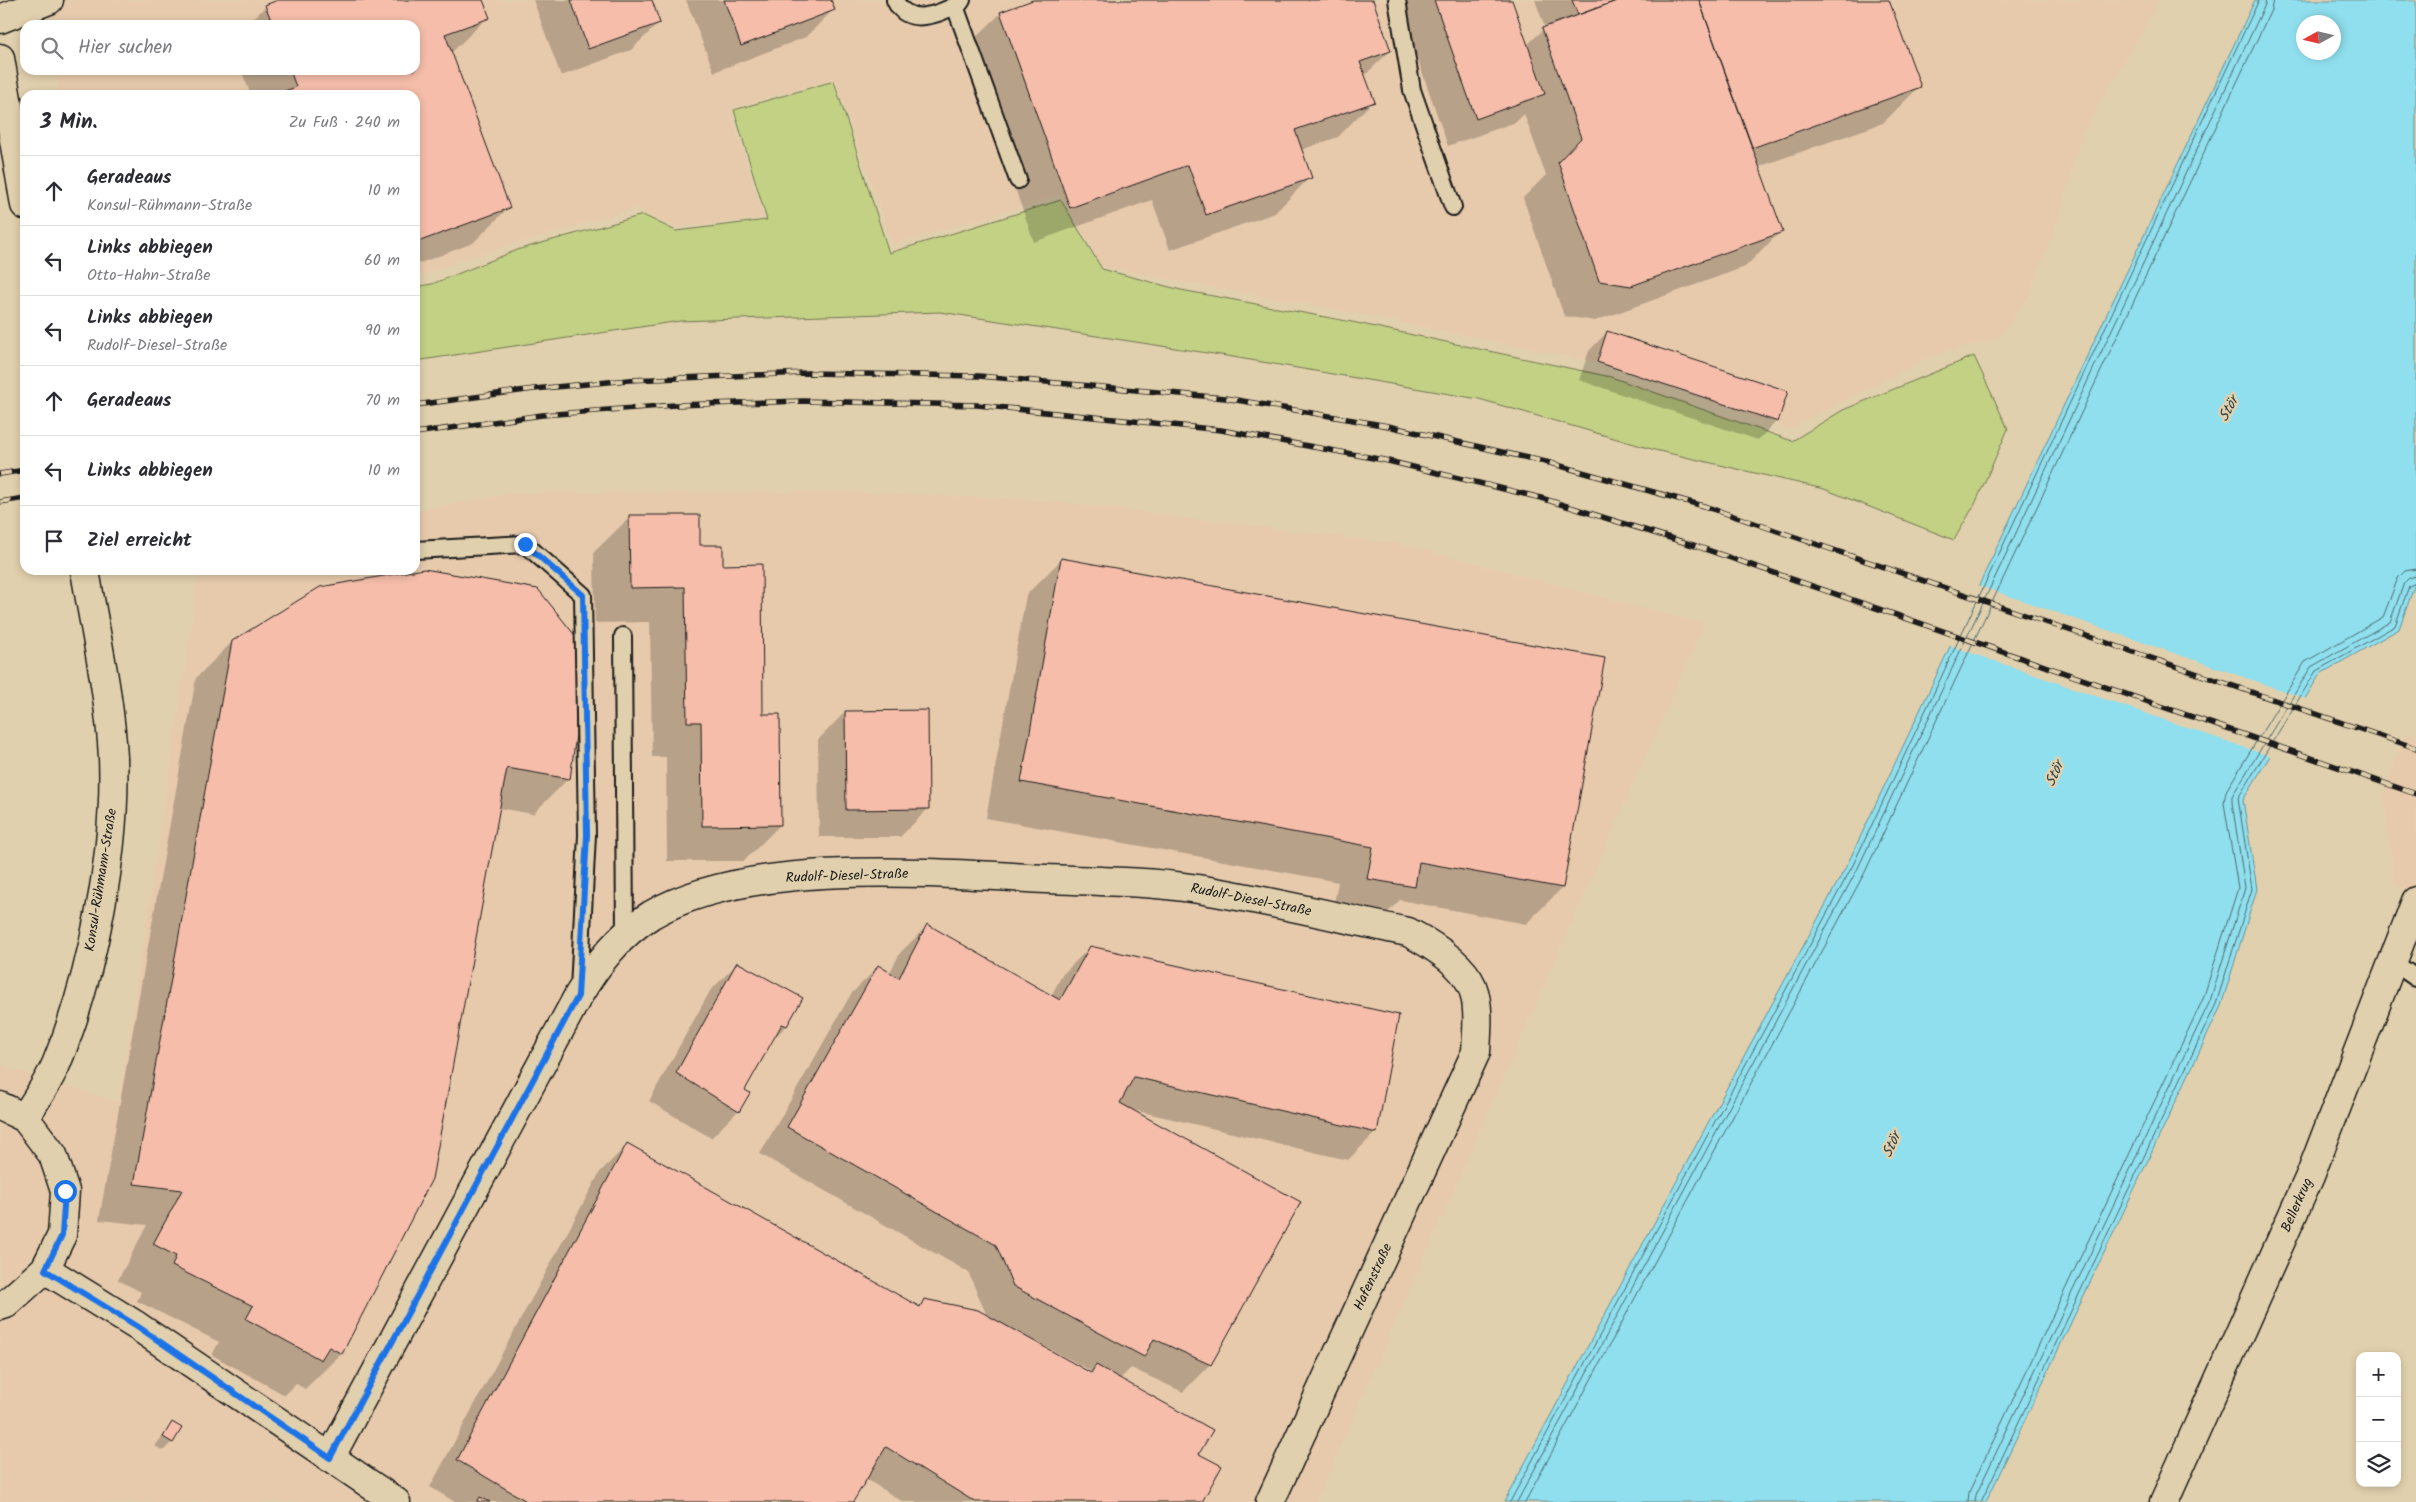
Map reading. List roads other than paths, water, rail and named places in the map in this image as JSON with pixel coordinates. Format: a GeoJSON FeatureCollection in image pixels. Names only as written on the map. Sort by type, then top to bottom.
{"type":"FeatureCollection","features":[{"type":"Feature","properties":{"kind":"street"},"geometry":{"type":"LineString","coordinates":[[0,19],[49,0]]}},
{"type":"Feature","properties":{"kind":"street"},"geometry":{"type":"LineString","coordinates":[[0,58],[20,176]]}},
{"type":"Feature","properties":{"kind":"street","name":"Konsul-Rühmann-Straße"},"geometry":{"type":"LineString","coordinates":[[25,1118],[56,1064],[83,987],[108,851],[113,802],[113,757],[108,708],[86,575]]}},
{"type":"Feature","properties":{"kind":"street","name":"Rudolf-Diesel-Straße"},"geometry":{"type":"LineString","coordinates":[[330,1458],[593,971],[609,950],[651,915],[688,898],[712,890],[788,877],[832,874],[950,874],[1189,888],[1408,932],[1434,945],[1455,964],[1472,986],[1478,1016],[1476,1052]]}},
{"type":"Feature","properties":{"kind":"street","name":"Bellerkrug"},"geometry":{"type":"LineString","coordinates":[[2164,1502],[2310,1176],[2416,901]]}},
{"type":"Feature","properties":{"kind":"street","name":"Hafenstraße"},"geometry":{"type":"LineString","coordinates":[[1270,1502],[1476,1052]]}},
{"type":"Feature","properties":{"kind":"street"},"geometry":{"type":"LineString","coordinates":[[0,1106],[25,1118],[53,1155],[65,1191],[62,1235],[45,1270],[6,1304],[0,1306]]}},
{"type":"Feature","properties":{"kind":"street"},"geometry":{"type":"LineString","coordinates":[[45,1270],[137,1326],[396,1502]]}},
{"type":"Feature","properties":{"kind":"lane"},"geometry":{"type":"LineString","coordinates":[[895,0],[898,8],[911,16],[936,15],[959,3],[1018,180]]}},
{"type":"Feature","properties":{"kind":"lane"},"geometry":{"type":"LineString","coordinates":[[1397,0],[1412,90],[1453,207]]}},
{"type":"Feature","properties":{"kind":"lane"},"geometry":{"type":"LineString","coordinates":[[420,550],[525,544],[583,595],[587,835],[578,996]]}},
{"type":"Feature","properties":{"kind":"lane"},"geometry":{"type":"LineString","coordinates":[[623,636],[625,935]]}},
{"type":"Feature","properties":{"kind":"lane"},"geometry":{"type":"LineString","coordinates":[[2392,962],[2416,978]]}},
{"type":"Feature","properties":{"kind":"water","name":"Stör"},"geometry":{"type":"Polygon","coordinates":[[[2255,0],[2416,0],[2416,581],[2399,629],[2320,674],[2243,800],[2257,889],[2221,1006],[1986,1502],[1504,1502],[1848,863],[2255,0]]]}},
{"type":"Feature","properties":{"kind":"railway"},"geometry":{"type":"LineString","coordinates":[[420,404],[534,389],[629,380],[807,373],[979,376],[1225,398],[1388,426],[1550,463],[1707,507],[2416,748]]}},
{"type":"Feature","properties":{"kind":"railway"},"geometry":{"type":"LineString","coordinates":[[420,432],[542,415],[675,405],[803,401],[977,405],[1221,430],[1384,460],[1541,498],[1696,546],[2416,794]]}},
{"type":"Feature","properties":{"kind":"railway"},"geometry":{"type":"LineString","coordinates":[[0,474],[20,471]]}},
{"type":"Feature","properties":{"kind":"railway"},"geometry":{"type":"LineString","coordinates":[[0,502],[20,499]]}}]}
